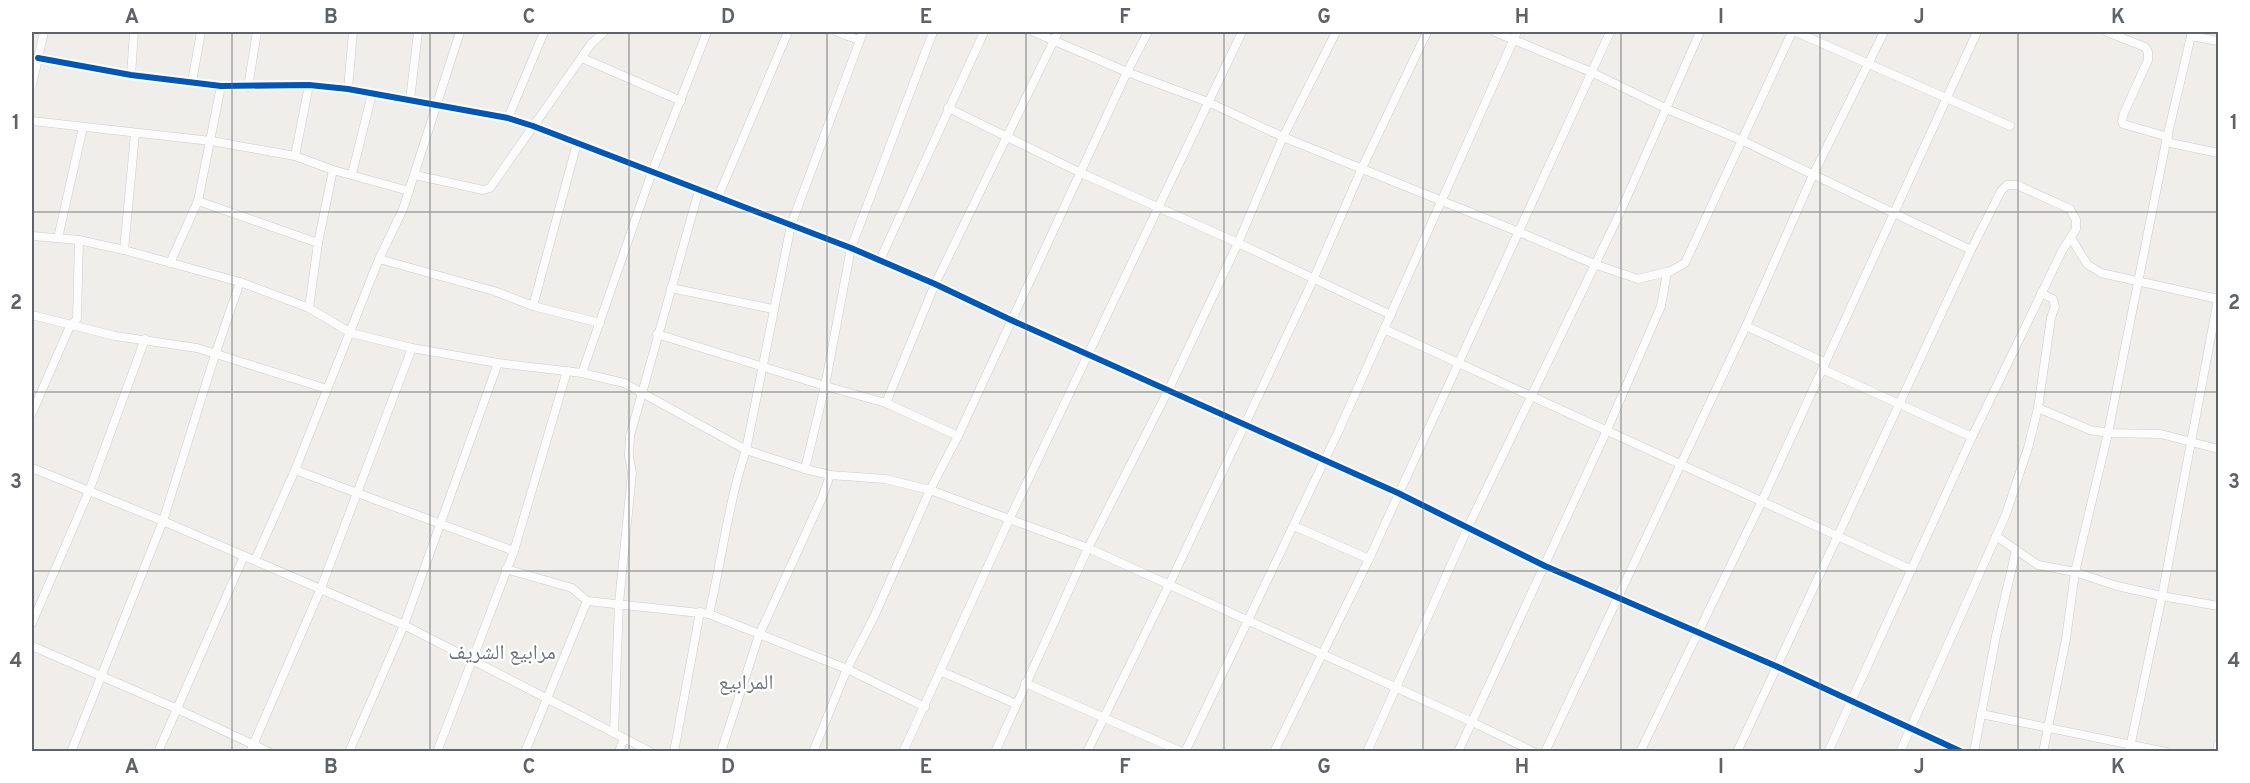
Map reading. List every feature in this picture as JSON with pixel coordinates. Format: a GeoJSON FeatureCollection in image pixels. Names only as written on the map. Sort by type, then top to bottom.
{"type":"FeatureCollection","features":[{"type":"Feature","properties":{"kind":"street"},"geometry":{"type":"LineString","coordinates":[[32,85],[44,32]]}},
{"type":"Feature","properties":{"kind":"street"},"geometry":{"type":"LineString","coordinates":[[131,75],[134,32]]}},
{"type":"Feature","properties":{"kind":"street"},"geometry":{"type":"LineString","coordinates":[[192,82],[201,32]]}},
{"type":"Feature","properties":{"kind":"street"},"geometry":{"type":"LineString","coordinates":[[248,87],[257,32]]}},
{"type":"Feature","properties":{"kind":"street"},"geometry":{"type":"LineString","coordinates":[[348,89],[353,32]]}},
{"type":"Feature","properties":{"kind":"street"},"geometry":{"type":"LineString","coordinates":[[410,100],[418,32]]}},
{"type":"Feature","properties":{"kind":"street"},"geometry":{"type":"LineString","coordinates":[[255,560],[295,470],[379,259],[410,191],[435,104],[460,32]]}},
{"type":"Feature","properties":{"kind":"street"},"geometry":{"type":"LineString","coordinates":[[508,118],[544,32]]}},
{"type":"Feature","properties":{"kind":"street"},"geometry":{"type":"LineString","coordinates":[[415,175],[483,190],[490,188],[591,44],[604,32]]}},
{"type":"Feature","properties":{"kind":"street"},"geometry":{"type":"LineString","coordinates":[[582,373],[652,172],[707,32]]}},
{"type":"Feature","properties":{"kind":"street"},"geometry":{"type":"LineString","coordinates":[[718,197],[788,32]]}},
{"type":"Feature","properties":{"kind":"street"},"geometry":{"type":"LineString","coordinates":[[837,32],[859,40]]}},
{"type":"Feature","properties":{"kind":"street"},"geometry":{"type":"LineString","coordinates":[[710,614],[735,483],[746,450],[761,366],[792,225],[863,32]]}},
{"type":"Feature","properties":{"kind":"street"},"geometry":{"type":"LineString","coordinates":[[805,469],[825,386],[851,248],[933,32]]}},
{"type":"Feature","properties":{"kind":"street"},"geometry":{"type":"LineString","coordinates":[[880,260],[984,32]]}},
{"type":"Feature","properties":{"kind":"street"},"geometry":{"type":"LineString","coordinates":[[1034,32],[1127,72],[1208,102],[1283,137],[1594,264],[1638,279],[1675,270],[1685,263],[1741,140],[1794,32],[2010,126]]}},
{"type":"Feature","properties":{"kind":"street"},"geometry":{"type":"LineString","coordinates":[[886,403],[934,284],[1058,32]]}},
{"type":"Feature","properties":{"kind":"street"},"geometry":{"type":"LineString","coordinates":[[813,752],[847,669],[874,617],[930,490],[958,436],[1127,72],[1148,32]]}},
{"type":"Feature","properties":{"kind":"street"},"geometry":{"type":"LineString","coordinates":[[903,752],[1088,354],[1242,32]]}},
{"type":"Feature","properties":{"kind":"street"},"geometry":{"type":"LineString","coordinates":[[995,752],[1088,548],[1169,389],[1238,243],[1283,137],[1336,32]]}},
{"type":"Feature","properties":{"kind":"street"},"geometry":{"type":"LineString","coordinates":[[1087,752],[1169,585],[1314,278],[1362,168],[1427,32]]}},
{"type":"Feature","properties":{"kind":"street"},"geometry":{"type":"LineString","coordinates":[[1495,32],[1516,35],[1667,109],[1741,140],[1971,250]]}},
{"type":"Feature","properties":{"kind":"street"},"geometry":{"type":"LineString","coordinates":[[1274,752],[1369,559],[1610,32]]}},
{"type":"Feature","properties":{"kind":"street"},"geometry":{"type":"LineString","coordinates":[[1367,752],[1468,527],[1532,397],[1667,109],[1700,32]]}},
{"type":"Feature","properties":{"kind":"street"},"geometry":{"type":"LineString","coordinates":[[1545,752],[1746,326],[1813,175],[1884,32]]}},
{"type":"Feature","properties":{"kind":"street"},"geometry":{"type":"LineString","coordinates":[[1641,752],[1761,503],[1977,32]]}},
{"type":"Feature","properties":{"kind":"street"},"geometry":{"type":"LineString","coordinates":[[2107,32],[2145,47],[2148,52],[2148,60],[2124,113],[2123,124],[2218,153]]}},
{"type":"Feature","properties":{"kind":"street"},"geometry":{"type":"LineString","coordinates":[[2043,752],[2066,639],[2074,572],[2108,433],[2167,139],[2191,34],[2218,41]]}},
{"type":"Feature","properties":{"kind":"street"},"geometry":{"type":"LineString","coordinates":[[1025,683],[1184,752],[1324,461],[1516,35]]}},
{"type":"Feature","properties":{"kind":"street"},"geometry":{"type":"LineString","coordinates":[[38,58],[131,75],[221,86],[309,85],[348,89],[508,118],[533,126],[880,260],[1398,493],[1545,566],[1778,667],[1962,752]]}},
{"type":"Feature","properties":{"kind":"street"},"geometry":{"type":"LineString","coordinates":[[582,58],[681,101]]}},
{"type":"Feature","properties":{"kind":"street"},"geometry":{"type":"LineString","coordinates":[[295,156],[309,85]]}},
{"type":"Feature","properties":{"kind":"street"},"geometry":{"type":"LineString","coordinates":[[170,263],[198,201],[221,86]]}},
{"type":"Feature","properties":{"kind":"street"},"geometry":{"type":"LineString","coordinates":[[352,174],[372,94]]}},
{"type":"Feature","properties":{"kind":"street"},"geometry":{"type":"LineString","coordinates":[[948,108],[1391,315]]}},
{"type":"Feature","properties":{"kind":"street"},"geometry":{"type":"LineString","coordinates":[[32,121],[211,141],[295,156],[333,170],[410,191]]}},
{"type":"Feature","properties":{"kind":"street"},"geometry":{"type":"LineString","coordinates":[[58,238],[83,127]]}},
{"type":"Feature","properties":{"kind":"street"},"geometry":{"type":"LineString","coordinates":[[124,250],[135,134]]}},
{"type":"Feature","properties":{"kind":"street"},"geometry":{"type":"LineString","coordinates":[[533,306],[577,143]]}},
{"type":"Feature","properties":{"kind":"street"},"geometry":{"type":"LineString","coordinates":[[309,308],[318,243],[333,170]]}},
{"type":"Feature","properties":{"kind":"street"},"geometry":{"type":"LineString","coordinates":[[1737,752],[1971,250],[2001,191],[2011,184],[2017,184],[2070,209],[2077,225],[1972,436],[1828,752]]}},
{"type":"Feature","properties":{"kind":"street"},"geometry":{"type":"LineString","coordinates":[[614,733],[619,603],[633,472],[629,456],[630,436],[699,190]]}},
{"type":"Feature","properties":{"kind":"street"},"geometry":{"type":"LineString","coordinates":[[198,201],[318,243]]}},
{"type":"Feature","properties":{"kind":"street"},"geometry":{"type":"LineString","coordinates":[[32,236],[79,240],[240,282],[309,308],[351,333],[412,348],[498,363],[582,373],[624,383],[746,450],[830,475],[885,479],[930,490],[1088,548],[1534,752]]}},
{"type":"Feature","properties":{"kind":"street"},"geometry":{"type":"LineString","coordinates":[[2071,238],[2082,256],[2094,269],[2109,275],[2218,299],[2162,596],[2129,748]]}},
{"type":"Feature","properties":{"kind":"street"},"geometry":{"type":"LineString","coordinates":[[32,413],[70,326],[76,319],[79,240]]}},
{"type":"Feature","properties":{"kind":"street"},"geometry":{"type":"LineString","coordinates":[[379,259],[494,291],[533,306],[600,323]]}},
{"type":"Feature","properties":{"kind":"street"},"geometry":{"type":"LineString","coordinates":[[1458,752],[1607,430],[1661,306],[1667,272]]}},
{"type":"Feature","properties":{"kind":"street"},"geometry":{"type":"LineString","coordinates":[[71,752],[164,521],[240,282]]}},
{"type":"Feature","properties":{"kind":"street"},"geometry":{"type":"LineString","coordinates":[[670,288],[773,309]]}},
{"type":"Feature","properties":{"kind":"street"},"geometry":{"type":"LineString","coordinates":[[1900,752],[2006,514],[2028,448],[2055,304],[2051,297],[2042,293]]}},
{"type":"Feature","properties":{"kind":"street"},"geometry":{"type":"LineString","coordinates":[[32,315],[115,336],[196,348],[327,389]]}},
{"type":"Feature","properties":{"kind":"street"},"geometry":{"type":"LineString","coordinates":[[1746,326],[1899,404],[1972,436]]}},
{"type":"Feature","properties":{"kind":"street"},"geometry":{"type":"LineString","coordinates":[[1384,329],[1912,570]]}},
{"type":"Feature","properties":{"kind":"street"},"geometry":{"type":"LineString","coordinates":[[657,334],[886,403],[958,436]]}},
{"type":"Feature","properties":{"kind":"street"},"geometry":{"type":"LineString","coordinates":[[32,623],[88,491],[145,339]]}},
{"type":"Feature","properties":{"kind":"street"},"geometry":{"type":"LineString","coordinates":[[252,748],[321,588],[412,348]]}},
{"type":"Feature","properties":{"kind":"street"},"geometry":{"type":"LineString","coordinates":[[350,752],[404,626],[498,363]]}},
{"type":"Feature","properties":{"kind":"street"},"geometry":{"type":"LineString","coordinates":[[437,752],[514,551],[567,371]]}},
{"type":"Feature","properties":{"kind":"street"},"geometry":{"type":"LineString","coordinates":[[2037,408],[2073,424],[2108,433],[2161,434],[2218,448]]}},
{"type":"Feature","properties":{"kind":"street"},"geometry":{"type":"LineString","coordinates":[[32,468],[164,521],[404,626],[651,752]]}},
{"type":"Feature","properties":{"kind":"street"},"geometry":{"type":"LineString","coordinates":[[295,470],[514,551]]}},
{"type":"Feature","properties":{"kind":"street"},"geometry":{"type":"LineString","coordinates":[[721,752],[759,635],[822,498],[830,475]]}},
{"type":"Feature","properties":{"kind":"street"},"geometry":{"type":"LineString","coordinates":[[1294,525],[1369,559]]}},
{"type":"Feature","properties":{"kind":"street"},"geometry":{"type":"LineString","coordinates":[[1996,536],[2038,565],[2074,572],[2117,586],[2218,606]]}},
{"type":"Feature","properties":{"kind":"street"},"geometry":{"type":"LineString","coordinates":[[1974,752],[1996,636],[2016,550]]}},
{"type":"Feature","properties":{"kind":"street"},"geometry":{"type":"LineString","coordinates":[[158,752],[175,708],[244,556]]}},
{"type":"Feature","properties":{"kind":"street"},"geometry":{"type":"LineString","coordinates":[[506,569],[572,588],[587,601],[710,614],[847,669],[925,707]]}},
{"type":"Feature","properties":{"kind":"street"},"geometry":{"type":"LineString","coordinates":[[525,752],[587,601]]}},
{"type":"Feature","properties":{"kind":"street"},"geometry":{"type":"LineString","coordinates":[[674,752],[700,612]]}},
{"type":"Feature","properties":{"kind":"street"},"geometry":{"type":"LineString","coordinates":[[32,647],[175,708],[252,748],[269,752]]}},
{"type":"Feature","properties":{"kind":"street"},"geometry":{"type":"LineString","coordinates":[[940,671],[1016,704]]}},
{"type":"Feature","properties":{"kind":"street"},"geometry":{"type":"LineString","coordinates":[[1981,714],[2049,727],[2129,748],[2166,752]]}},
{"type":"Feature","properties":{"kind":"street"},"geometry":{"type":"LineString","coordinates":[[619,752],[624,738]]}},
{"type":"Feature","properties":{"kind":"street"},"geometry":{"type":"LineString","coordinates":[[2217,752],[2218,744]]}},
{"type":"Feature","properties":{"kind":"cycle path"},"geometry":{"type":"LineString","coordinates":[[38,58],[131,75],[221,86],[309,85],[348,89],[508,118],[533,126],[851,248],[935,284],[1398,493],[1545,566],[1778,667],[1962,752]]}},
{"type":"Feature","properties":{"kind":"district","name":"مرابيع الشريف"},"geometry":{"type":"Point","coordinates":[502,652]}},
{"type":"Feature","properties":{"kind":"district","name":"المرابيع"},"geometry":{"type":"Point","coordinates":[746,682]}}]}
